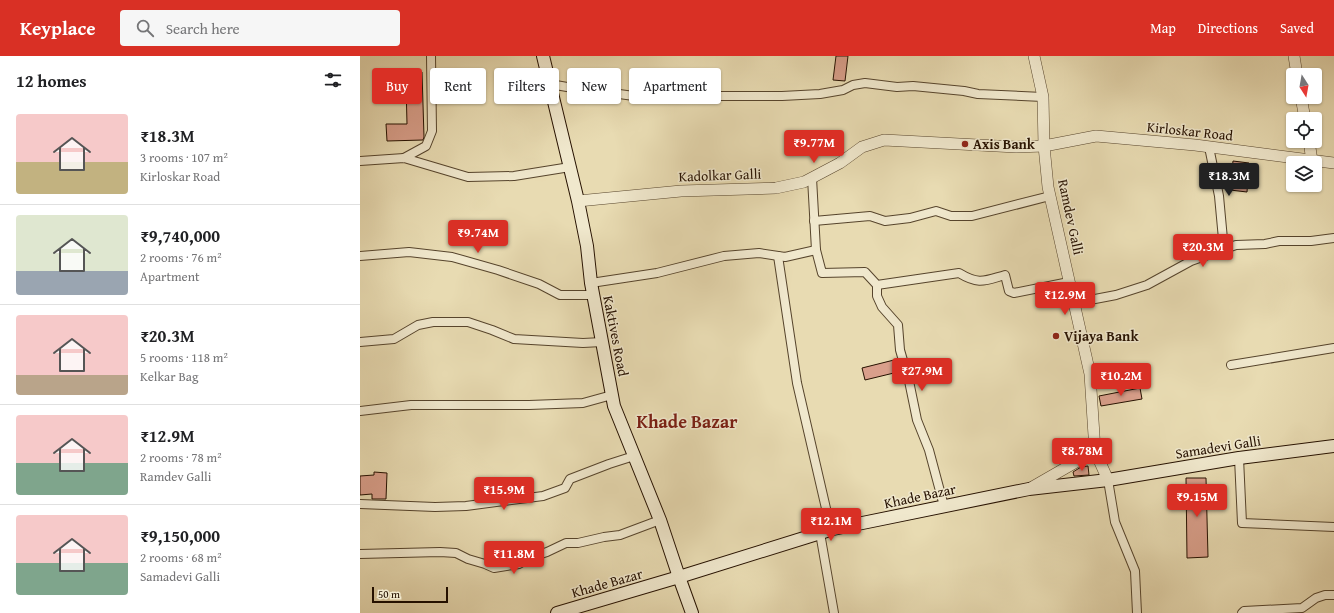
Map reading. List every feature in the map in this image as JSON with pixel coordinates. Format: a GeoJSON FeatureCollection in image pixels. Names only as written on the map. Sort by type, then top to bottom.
{"type":"FeatureCollection","features":[{"type":"Feature","properties":{"kind":"main road","name":"Kaktives Road"},"geometry":{"type":"LineString","coordinates":[[543,56],[546,68]]}},
{"type":"Feature","properties":{"kind":"main road","name":"Kaktives Road"},"geometry":{"type":"LineString","coordinates":[[555,104],[587,246],[592,289],[614,406],[660,520],[692,613]]}},
{"type":"Feature","properties":{"kind":"main road","name":"Samadevi Galli"},"geometry":{"type":"LineString","coordinates":[[1108,480],[1239,458],[1334,446]]}},
{"type":"Feature","properties":{"kind":"main road","name":"Khade Bazar"},"geometry":{"type":"LineString","coordinates":[[557,613],[826,531],[1029,489],[1108,480]]}},
{"type":"Feature","properties":{"kind":"street"},"geometry":{"type":"LineString","coordinates":[[404,158],[426,146],[432,132],[431,56]]}},
{"type":"Feature","properties":{"kind":"street","name":"Ramdev Galli"},"geometry":{"type":"LineString","coordinates":[[1034,56],[1043,97],[1044,146],[1050,196],[1090,374],[1095,451],[1108,480]]}},
{"type":"Feature","properties":{"kind":"street"},"geometry":{"type":"LineString","coordinates":[[1294,56],[1296,68]]}},
{"type":"Feature","properties":{"kind":"street"},"geometry":{"type":"LineString","coordinates":[[559,86],[634,96],[782,96],[820,94],[843,90],[853,85],[864,83],[897,87],[913,86],[964,91],[978,94],[1043,97]]}},
{"type":"Feature","properties":{"kind":"street","name":"Kirloskar Road"},"geometry":{"type":"LineString","coordinates":[[1044,146],[1096,136],[1209,147],[1286,157]]}},
{"type":"Feature","properties":{"kind":"street","name":"Kadolkar Galli"},"geometry":{"type":"LineString","coordinates":[[578,201],[681,191],[776,188],[804,182],[840,163],[862,147],[884,140],[1016,147],[1044,146]]}},
{"type":"Feature","properties":{"kind":"street"},"geometry":{"type":"LineString","coordinates":[[1209,147],[1219,196],[1224,250]]}},
{"type":"Feature","properties":{"kind":"street"},"geometry":{"type":"LineString","coordinates":[[360,160],[404,158],[468,177],[514,176],[570,167]]}},
{"type":"Feature","properties":{"kind":"street","name":"Kirloskar Road"},"geometry":{"type":"LineString","coordinates":[[1322,162],[1334,164]]}},
{"type":"Feature","properties":{"kind":"street"},"geometry":{"type":"LineString","coordinates":[[812,178],[816,250],[822,273],[865,272],[877,285],[877,296],[882,307],[898,325],[900,350],[917,420],[929,450],[944,506]]}},
{"type":"Feature","properties":{"kind":"street"},"geometry":{"type":"LineString","coordinates":[[814,221],[870,216],[885,221],[910,218],[936,212],[951,216],[972,216],[1050,196]]}},
{"type":"Feature","properties":{"kind":"street"},"geometry":{"type":"LineString","coordinates":[[1074,303],[1116,295],[1148,285],[1191,261],[1236,245],[1265,244],[1279,241],[1311,241],[1334,238]]}},
{"type":"Feature","properties":{"kind":"street"},"geometry":{"type":"LineString","coordinates":[[360,256],[408,252],[452,257],[498,270],[539,284],[560,295],[592,289],[724,256],[759,253],[785,257],[816,250]]}},
{"type":"Feature","properties":{"kind":"street"},"geometry":{"type":"LineString","coordinates":[[778,256],[797,383],[826,531],[834,613]]}},
{"type":"Feature","properties":{"kind":"street"},"geometry":{"type":"LineString","coordinates":[[877,285],[959,272],[969,278],[983,282],[1005,275],[1009,291],[1014,293],[1069,282]]}},
{"type":"Feature","properties":{"kind":"street"},"geometry":{"type":"LineString","coordinates":[[360,342],[394,339],[418,325],[433,322],[468,322],[492,330],[514,340],[583,343],[602,342]]}},
{"type":"Feature","properties":{"kind":"street"},"geometry":{"type":"LineString","coordinates":[[1231,366],[1334,348]]}},
{"type":"Feature","properties":{"kind":"street"},"geometry":{"type":"LineString","coordinates":[[360,411],[411,405],[529,405],[583,403],[612,395]]}},
{"type":"Feature","properties":{"kind":"street"},"geometry":{"type":"LineString","coordinates":[[1029,489],[1095,451]]}},
{"type":"Feature","properties":{"kind":"street"},"geometry":{"type":"LineString","coordinates":[[360,504],[435,507],[466,506],[543,496],[564,488],[570,479],[634,456]]}},
{"type":"Feature","properties":{"kind":"street"},"geometry":{"type":"LineString","coordinates":[[1239,458],[1242,523],[1334,527]]}},
{"type":"Feature","properties":{"kind":"street"},"geometry":{"type":"LineString","coordinates":[[1108,480],[1115,522],[1134,571],[1137,613]]}},
{"type":"Feature","properties":{"kind":"street"},"geometry":{"type":"LineString","coordinates":[[360,554],[456,553],[494,568],[519,564],[529,558],[547,552],[566,543],[578,543],[620,535],[660,520]]}},
{"type":"Feature","properties":{"kind":"street"},"geometry":{"type":"LineString","coordinates":[[1242,613],[1244,611],[1252,610],[1302,608],[1316,598],[1325,595],[1334,595]]}},
{"type":"Feature","properties":{"kind":"building"},"geometry":{"type":"Polygon","coordinates":[[[836,56],[848,56],[845,81],[833,80],[836,56]]]}},
{"type":"Feature","properties":{"kind":"building"},"geometry":{"type":"Polygon","coordinates":[[[422,72],[423,140],[387,141],[386,124],[407,124],[406,104],[422,104],[422,72]]]}},
{"type":"Feature","properties":{"kind":"building"},"geometry":{"type":"Polygon","coordinates":[[[1233,161],[1249,163],[1247,192],[1230,190],[1233,161]]]}},
{"type":"Feature","properties":{"kind":"building"},"geometry":{"type":"Polygon","coordinates":[[[894,360],[898,372],[865,380],[862,368],[894,360]]]}},
{"type":"Feature","properties":{"kind":"building"},"geometry":{"type":"Polygon","coordinates":[[[1140,388],[1142,399],[1101,406],[1099,396],[1140,388]]]}},
{"type":"Feature","properties":{"kind":"building"},"geometry":{"type":"Polygon","coordinates":[[[1088,466],[1089,475],[1074,476],[1073,472],[1081,467],[1088,466]]]}},
{"type":"Feature","properties":{"kind":"building"},"geometry":{"type":"Polygon","coordinates":[[[374,472],[387,473],[386,499],[372,499],[372,494],[360,495],[360,476],[374,475],[374,472]]]}},
{"type":"Feature","properties":{"kind":"building"},"geometry":{"type":"Polygon","coordinates":[[[1186,478],[1206,478],[1208,557],[1187,558],[1186,478]]]}},
{"type":"Feature","properties":{"kind":"place","name":"Axis Bank"},"geometry":{"type":"Point","coordinates":[965,144]}},
{"type":"Feature","properties":{"kind":"place","name":"Vijaya Bank"},"geometry":{"type":"Point","coordinates":[1056,336]}},
{"type":"Feature","properties":{"kind":"district","name":"Khade Bazar"},"geometry":{"type":"Point","coordinates":[687,422]}}]}
